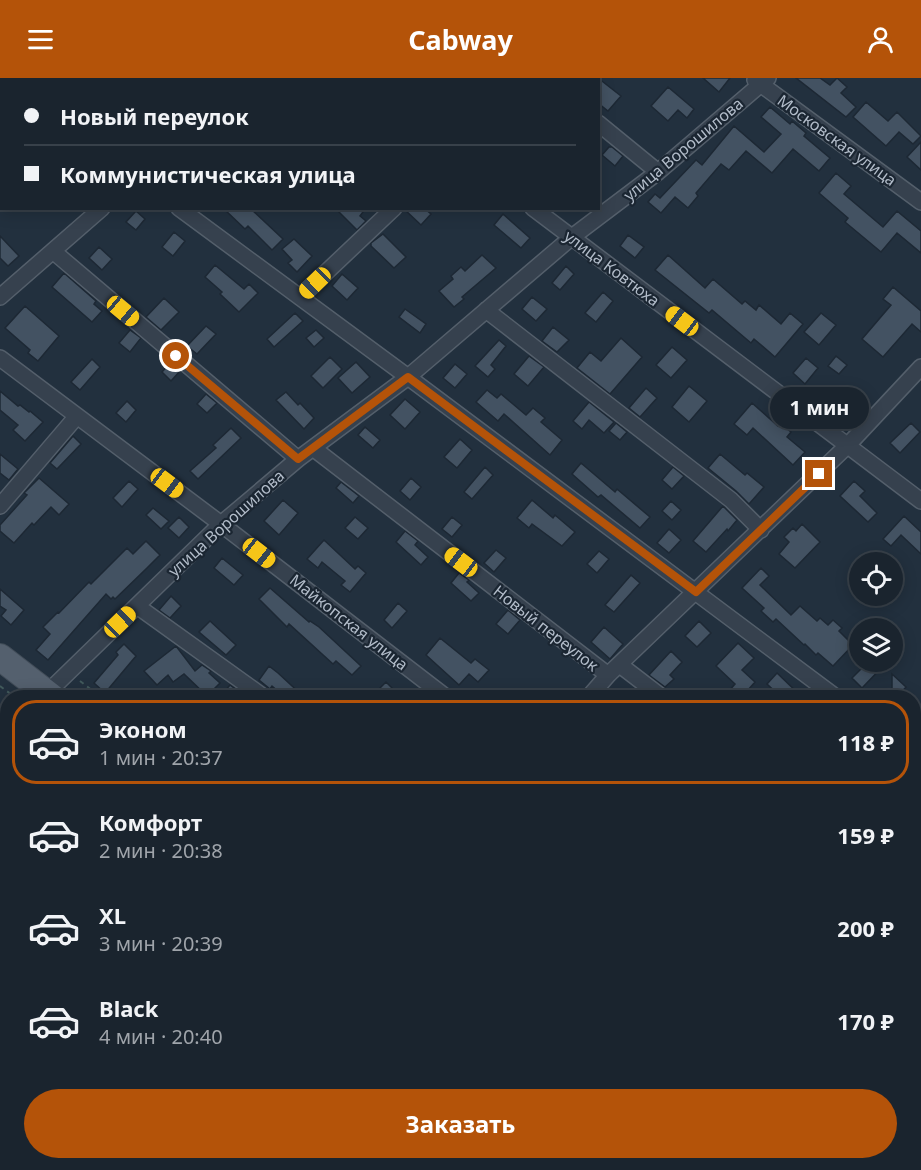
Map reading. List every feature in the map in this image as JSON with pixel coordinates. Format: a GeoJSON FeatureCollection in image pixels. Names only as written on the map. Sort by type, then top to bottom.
{"type":"FeatureCollection","features":[{"type":"Feature","properties":{"kind":"main road"},"geometry":{"type":"LineString","coordinates":[[0,657],[43,690]]}},
{"type":"Feature","properties":{"kind":"street","name":"улица Ворошилова"},"geometry":{"type":"LineString","coordinates":[[54,690],[68,673],[221,524],[298,459],[408,377],[572,237],[658,172],[760,80]]}},
{"type":"Feature","properties":{"kind":"street","name":"Московская улица"},"geometry":{"type":"LineString","coordinates":[[760,80],[921,202]]}},
{"type":"Feature","properties":{"kind":"street"},"geometry":{"type":"LineString","coordinates":[[600,125],[658,172]]}},
{"type":"Feature","properties":{"kind":"street"},"geometry":{"type":"LineString","coordinates":[[0,297],[100,210]]}},
{"type":"Feature","properties":{"kind":"street"},"geometry":{"type":"LineString","coordinates":[[182,210],[826,690]]}},
{"type":"Feature","properties":{"kind":"street"},"geometry":{"type":"LineString","coordinates":[[300,297],[392,210]]}},
{"type":"Feature","properties":{"kind":"street","name":"улица Ковтюха"},"geometry":{"type":"LineString","coordinates":[[536,210],[921,501]]}},
{"type":"Feature","properties":{"kind":"street"},"geometry":{"type":"LineString","coordinates":[[54,252],[298,459]]}},
{"type":"Feature","properties":{"kind":"street"},"geometry":{"type":"LineString","coordinates":[[486,310],[731,500],[761,530]]}},
{"type":"Feature","properties":{"kind":"street","name":"Майкопская улица"},"geometry":{"type":"LineString","coordinates":[[0,358],[437,690]]}},
{"type":"Feature","properties":{"kind":"street"},"geometry":{"type":"LineString","coordinates":[[595,690],[848,445],[921,367]]}},
{"type":"Feature","properties":{"kind":"street"},"geometry":{"type":"LineString","coordinates":[[0,506],[77,416]]}},
{"type":"Feature","properties":{"kind":"street","name":"Новый переулок"},"geometry":{"type":"LineString","coordinates":[[313,448],[608,675]]}},
{"type":"Feature","properties":{"kind":"street"},"geometry":{"type":"LineString","coordinates":[[137,606],[254,690]]}},
{"type":"Feature","properties":{"kind":"street","name":"Новый переулок"},"geometry":{"type":"LineString","coordinates":[[620,665],[653,690]]}},
{"type":"Feature","properties":{"kind":"path"},"geometry":{"type":"LineString","coordinates":[[68,673],[91,690]]}},
{"type":"Feature","properties":{"kind":"building"},"geometry":{"type":"Polygon","coordinates":[[[703,78],[730,78],[719,92],[703,78]]]}},
{"type":"Feature","properties":{"kind":"building"},"geometry":{"type":"Polygon","coordinates":[[[796,78],[820,78],[830,85],[837,78],[847,87],[841,93],[856,107],[846,117],[796,78]]]}},
{"type":"Feature","properties":{"kind":"building"},"geometry":{"type":"Polygon","coordinates":[[[600,80],[621,96],[608,111],[600,105],[600,80]]]}},
{"type":"Feature","properties":{"kind":"building"},"geometry":{"type":"Polygon","coordinates":[[[668,87],[694,109],[687,118],[678,110],[668,121],[651,106],[668,87]]]}},
{"type":"Feature","properties":{"kind":"building"},"geometry":{"type":"Polygon","coordinates":[[[866,102],[888,121],[897,112],[921,136],[913,144],[899,132],[886,146],[853,117],[866,102]]]}},
{"type":"Feature","properties":{"kind":"building"},"geometry":{"type":"Polygon","coordinates":[[[770,107],[790,124],[792,121],[806,133],[804,136],[830,158],[819,171],[793,149],[772,173],[746,151],[729,170],[721,164],[696,193],[698,196],[688,208],[675,197],[661,213],[648,202],[655,194],[660,198],[696,160],[702,165],[734,126],[764,152],[781,134],[761,117],[770,107]]]}},
{"type":"Feature","properties":{"kind":"building"},"geometry":{"type":"Polygon","coordinates":[[[921,142],[921,170],[907,157],[921,142]]]}},
{"type":"Feature","properties":{"kind":"building"},"geometry":{"type":"Polygon","coordinates":[[[609,147],[623,156],[615,166],[602,155],[609,147]]]}},
{"type":"Feature","properties":{"kind":"building"},"geometry":{"type":"Polygon","coordinates":[[[836,173],[851,186],[844,194],[883,227],[897,211],[921,231],[921,253],[897,233],[881,252],[845,222],[848,218],[819,193],[836,173]]]}},
{"type":"Feature","properties":{"kind":"building"},"geometry":{"type":"Polygon","coordinates":[[[225,210],[252,210],[283,239],[272,250],[248,226],[245,229],[225,210]]]}},
{"type":"Feature","properties":{"kind":"building"},"geometry":{"type":"Polygon","coordinates":[[[337,210],[364,210],[360,216],[366,221],[357,230],[337,210]]]}},
{"type":"Feature","properties":{"kind":"building"},"geometry":{"type":"Polygon","coordinates":[[[405,210],[426,210],[431,214],[421,225],[405,210]]]}},
{"type":"Feature","properties":{"kind":"building"},"geometry":{"type":"Polygon","coordinates":[[[136,211],[145,219],[136,230],[126,222],[136,211]]]}},
{"type":"Feature","properties":{"kind":"building"},"geometry":{"type":"Polygon","coordinates":[[[503,214],[530,238],[521,248],[494,225],[503,214]]]}},
{"type":"Feature","properties":{"kind":"building"},"geometry":{"type":"Polygon","coordinates":[[[174,232],[185,241],[173,256],[162,247],[174,232]]]}},
{"type":"Feature","properties":{"kind":"building"},"geometry":{"type":"Polygon","coordinates":[[[383,234],[406,257],[394,268],[371,246],[371,243],[383,234]]]}},
{"type":"Feature","properties":{"kind":"building"},"geometry":{"type":"Polygon","coordinates":[[[628,235],[644,247],[635,258],[620,246],[628,235]]]}},
{"type":"Feature","properties":{"kind":"building"},"geometry":{"type":"Polygon","coordinates":[[[0,236],[19,256],[8,266],[0,258],[0,236]]]}},
{"type":"Feature","properties":{"kind":"building"},"geometry":{"type":"Polygon","coordinates":[[[294,239],[312,256],[297,272],[288,263],[292,260],[282,249],[294,239]]]}},
{"type":"Feature","properties":{"kind":"building"},"geometry":{"type":"Polygon","coordinates":[[[99,247],[112,259],[102,270],[89,258],[99,247]]]}},
{"type":"Feature","properties":{"kind":"building"},"geometry":{"type":"Polygon","coordinates":[[[482,255],[496,268],[462,297],[464,299],[454,307],[439,291],[453,279],[451,276],[461,267],[465,271],[482,255]]]}},
{"type":"Feature","properties":{"kind":"building"},"geometry":{"type":"Polygon","coordinates":[[[668,255],[705,288],[713,279],[742,304],[745,301],[756,310],[759,305],[781,324],[790,313],[803,324],[775,357],[754,339],[751,343],[712,310],[709,313],[655,270],[668,255]]]}},
{"type":"Feature","properties":{"kind":"building"},"geometry":{"type":"Polygon","coordinates":[[[215,265],[244,289],[249,284],[258,293],[239,312],[205,277],[215,265]]]}},
{"type":"Feature","properties":{"kind":"building"},"geometry":{"type":"Polygon","coordinates":[[[566,266],[574,274],[560,290],[552,283],[566,266]]]}},
{"type":"Feature","properties":{"kind":"building"},"geometry":{"type":"Polygon","coordinates":[[[64,273],[96,301],[94,304],[102,311],[92,322],[52,287],[64,273]]]}},
{"type":"Feature","properties":{"kind":"building"},"geometry":{"type":"Polygon","coordinates":[[[342,274],[358,288],[347,300],[332,286],[342,274]]]}},
{"type":"Feature","properties":{"kind":"building"},"geometry":{"type":"Polygon","coordinates":[[[893,287],[921,311],[921,332],[912,324],[883,357],[862,339],[891,305],[883,299],[893,287]]]}},
{"type":"Feature","properties":{"kind":"building"},"geometry":{"type":"Polygon","coordinates":[[[603,292],[613,301],[596,322],[585,313],[603,292]]]}},
{"type":"Feature","properties":{"kind":"building"},"geometry":{"type":"Polygon","coordinates":[[[532,297],[547,309],[536,321],[522,309],[532,297]]]}},
{"type":"Feature","properties":{"kind":"building"},"geometry":{"type":"Polygon","coordinates":[[[164,298],[179,312],[161,330],[146,317],[164,298]]]}},
{"type":"Feature","properties":{"kind":"building"},"geometry":{"type":"Polygon","coordinates":[[[25,306],[59,336],[38,361],[28,353],[30,350],[5,328],[25,306]]]}},
{"type":"Feature","properties":{"kind":"building"},"geometry":{"type":"Polygon","coordinates":[[[405,309],[426,324],[420,333],[399,317],[405,309]]]}},
{"type":"Feature","properties":{"kind":"building"},"geometry":{"type":"Polygon","coordinates":[[[295,313],[303,321],[274,347],[267,339],[295,313]]]}},
{"type":"Feature","properties":{"kind":"building"},"geometry":{"type":"Polygon","coordinates":[[[821,313],[836,325],[819,345],[804,332],[821,313]]]}},
{"type":"Feature","properties":{"kind":"building"},"geometry":{"type":"Polygon","coordinates":[[[206,326],[216,334],[197,354],[187,346],[206,326]]]}},
{"type":"Feature","properties":{"kind":"building"},"geometry":{"type":"Polygon","coordinates":[[[553,327],[569,340],[557,352],[542,341],[553,327]]]}},
{"type":"Feature","properties":{"kind":"building"},"geometry":{"type":"Polygon","coordinates":[[[130,330],[141,338],[130,352],[119,343],[130,330]]]}},
{"type":"Feature","properties":{"kind":"building"},"geometry":{"type":"Polygon","coordinates":[[[316,330],[324,338],[314,347],[306,338],[316,330]]]}},
{"type":"Feature","properties":{"kind":"building"},"geometry":{"type":"Polygon","coordinates":[[[621,338],[642,357],[610,394],[577,368],[590,352],[601,361],[621,338]]]}},
{"type":"Feature","properties":{"kind":"building"},"geometry":{"type":"Polygon","coordinates":[[[499,340],[506,346],[491,365],[495,369],[488,377],[475,366],[499,340]]]}},
{"type":"Feature","properties":{"kind":"building"},"geometry":{"type":"Polygon","coordinates":[[[672,347],[687,360],[671,378],[656,365],[672,347]]]}},
{"type":"Feature","properties":{"kind":"building"},"geometry":{"type":"Polygon","coordinates":[[[529,356],[544,367],[528,386],[514,374],[529,356]]]}},
{"type":"Feature","properties":{"kind":"building"},"geometry":{"type":"Polygon","coordinates":[[[836,356],[847,365],[839,374],[828,366],[836,356]]]}},
{"type":"Feature","properties":{"kind":"building"},"geometry":{"type":"Polygon","coordinates":[[[330,357],[342,369],[323,388],[311,376],[330,357]]]}},
{"type":"Feature","properties":{"kind":"building"},"geometry":{"type":"Polygon","coordinates":[[[806,358],[818,368],[805,384],[793,373],[806,358]]]}},
{"type":"Feature","properties":{"kind":"building"},"geometry":{"type":"Polygon","coordinates":[[[92,359],[100,367],[80,390],[71,382],[92,359]]]}},
{"type":"Feature","properties":{"kind":"building"},"geometry":{"type":"Polygon","coordinates":[[[356,362],[370,377],[352,393],[338,378],[356,362]]]}},
{"type":"Feature","properties":{"kind":"building"},"geometry":{"type":"Polygon","coordinates":[[[170,363],[180,371],[171,381],[162,372],[170,363]]]}},
{"type":"Feature","properties":{"kind":"building"},"geometry":{"type":"Polygon","coordinates":[[[455,364],[467,374],[455,388],[443,378],[455,364]]]}},
{"type":"Feature","properties":{"kind":"building"},"geometry":{"type":"Polygon","coordinates":[[[689,386],[707,401],[689,422],[672,407],[689,386]]]}},
{"type":"Feature","properties":{"kind":"building"},"geometry":{"type":"Polygon","coordinates":[[[646,388],[657,398],[640,417],[629,408],[646,388]]]}},
{"type":"Feature","properties":{"kind":"building"},"geometry":{"type":"Polygon","coordinates":[[[840,388],[852,399],[841,412],[829,402],[840,388]]]}},
{"type":"Feature","properties":{"kind":"building"},"geometry":{"type":"Polygon","coordinates":[[[487,390],[497,398],[501,394],[526,415],[533,408],[545,418],[541,422],[562,440],[550,455],[504,414],[498,421],[476,402],[487,390]]]}},
{"type":"Feature","properties":{"kind":"building"},"geometry":{"type":"Polygon","coordinates":[[[0,391],[43,422],[25,441],[13,430],[18,425],[0,410],[0,391]]]}},
{"type":"Feature","properties":{"kind":"building"},"geometry":{"type":"Polygon","coordinates":[[[286,392],[314,418],[304,429],[276,400],[286,392]]]}},
{"type":"Feature","properties":{"kind":"building"},"geometry":{"type":"Polygon","coordinates":[[[206,394],[217,403],[207,413],[197,404],[206,394]]]}},
{"type":"Feature","properties":{"kind":"building"},"geometry":{"type":"Polygon","coordinates":[[[405,399],[420,412],[405,429],[390,415],[405,399]]]}},
{"type":"Feature","properties":{"kind":"building"},"geometry":{"type":"Polygon","coordinates":[[[127,401],[136,410],[126,422],[116,413],[127,401]]]}},
{"type":"Feature","properties":{"kind":"building"},"geometry":{"type":"Polygon","coordinates":[[[589,402],[614,422],[604,433],[589,420],[582,429],[573,421],[589,402]]]}},
{"type":"Feature","properties":{"kind":"building"},"geometry":{"type":"Polygon","coordinates":[[[752,403],[778,426],[780,423],[791,432],[787,437],[805,452],[793,465],[753,428],[747,435],[734,424],[752,403]]]}},
{"type":"Feature","properties":{"kind":"building"},"geometry":{"type":"Polygon","coordinates":[[[616,423],[627,432],[620,440],[609,431],[616,423]]]}},
{"type":"Feature","properties":{"kind":"building"},"geometry":{"type":"Polygon","coordinates":[[[911,423],[920,432],[900,453],[890,443],[911,423]]]}},
{"type":"Feature","properties":{"kind":"building"},"geometry":{"type":"Polygon","coordinates":[[[365,427],[380,440],[373,448],[358,435],[365,427]]]}},
{"type":"Feature","properties":{"kind":"building"},"geometry":{"type":"Polygon","coordinates":[[[231,428],[241,438],[198,479],[190,471],[216,448],[213,445],[231,428]]]}},
{"type":"Feature","properties":{"kind":"building"},"geometry":{"type":"Polygon","coordinates":[[[73,436],[81,444],[57,469],[50,463],[73,436]]]}},
{"type":"Feature","properties":{"kind":"building"},"geometry":{"type":"Polygon","coordinates":[[[460,439],[472,450],[457,468],[444,457],[460,439]]]}},
{"type":"Feature","properties":{"kind":"building"},"geometry":{"type":"Polygon","coordinates":[[[0,454],[18,469],[9,480],[0,473],[0,454]]]}},
{"type":"Feature","properties":{"kind":"building"},"geometry":{"type":"Polygon","coordinates":[[[720,454],[745,475],[747,473],[764,487],[749,504],[708,468],[720,454]]]}},
{"type":"Feature","properties":{"kind":"building"},"geometry":{"type":"Polygon","coordinates":[[[581,463],[615,492],[617,489],[650,517],[640,528],[601,495],[598,497],[572,474],[581,463]]]}},
{"type":"Feature","properties":{"kind":"building"},"geometry":{"type":"Polygon","coordinates":[[[485,467],[493,475],[472,499],[464,492],[485,467]]]}},
{"type":"Feature","properties":{"kind":"building"},"geometry":{"type":"Polygon","coordinates":[[[673,467],[684,476],[672,489],[662,480],[673,467]]]}},
{"type":"Feature","properties":{"kind":"building"},"geometry":{"type":"Polygon","coordinates":[[[39,478],[69,504],[59,515],[51,507],[14,543],[0,531],[0,525],[27,495],[24,493],[39,478]]]}},
{"type":"Feature","properties":{"kind":"building"},"geometry":{"type":"Polygon","coordinates":[[[411,478],[421,487],[410,500],[400,491],[411,478]]]}},
{"type":"Feature","properties":{"kind":"building"},"geometry":{"type":"Polygon","coordinates":[[[129,481],[138,489],[122,507],[113,498],[129,481]]]}},
{"type":"Feature","properties":{"kind":"building"},"geometry":{"type":"Polygon","coordinates":[[[854,481],[865,491],[860,496],[877,513],[868,522],[840,496],[854,481]]]}},
{"type":"Feature","properties":{"kind":"building"},"geometry":{"type":"Polygon","coordinates":[[[341,482],[359,496],[353,503],[336,488],[341,482]]]}},
{"type":"Feature","properties":{"kind":"building"},"geometry":{"type":"Polygon","coordinates":[[[283,500],[298,513],[279,535],[264,521],[283,500]]]}},
{"type":"Feature","properties":{"kind":"building"},"geometry":{"type":"Polygon","coordinates":[[[532,500],[553,518],[555,515],[575,532],[562,546],[532,524],[529,528],[517,518],[532,500]]]}},
{"type":"Feature","properties":{"kind":"building"},"geometry":{"type":"Polygon","coordinates":[[[671,501],[681,510],[672,520],[662,511],[671,501]]]}},
{"type":"Feature","properties":{"kind":"building"},"geometry":{"type":"Polygon","coordinates":[[[723,506],[737,520],[706,552],[693,541],[723,506]]]}},
{"type":"Feature","properties":{"kind":"building"},"geometry":{"type":"Polygon","coordinates":[[[153,508],[169,521],[161,529],[146,515],[153,508]]]}},
{"type":"Feature","properties":{"kind":"building"},"geometry":{"type":"Polygon","coordinates":[[[904,516],[921,532],[921,554],[901,535],[891,546],[883,539],[904,516]]]}},
{"type":"Feature","properties":{"kind":"building"},"geometry":{"type":"Polygon","coordinates":[[[179,517],[189,527],[179,538],[168,528],[179,517]]]}},
{"type":"Feature","properties":{"kind":"building"},"geometry":{"type":"Polygon","coordinates":[[[355,517],[368,528],[358,539],[345,528],[355,517]]]}},
{"type":"Feature","properties":{"kind":"building"},"geometry":{"type":"Polygon","coordinates":[[[452,517],[462,525],[452,537],[442,529],[452,517]]]}},
{"type":"Feature","properties":{"kind":"building"},"geometry":{"type":"Polygon","coordinates":[[[802,524],[820,542],[795,568],[779,554],[789,542],[784,537],[793,528],[796,531],[802,524]]]}},
{"type":"Feature","properties":{"kind":"building"},"geometry":{"type":"Polygon","coordinates":[[[669,529],[681,540],[669,553],[657,543],[669,529]]]}},
{"type":"Feature","properties":{"kind":"building"},"geometry":{"type":"Polygon","coordinates":[[[405,531],[418,541],[415,545],[428,557],[421,565],[396,542],[405,531]]]}},
{"type":"Feature","properties":{"kind":"building"},"geometry":{"type":"Polygon","coordinates":[[[324,540],[355,569],[358,566],[366,573],[350,592],[341,585],[345,581],[322,562],[318,568],[307,559],[324,540]]]}},
{"type":"Feature","properties":{"kind":"building"},"geometry":{"type":"Polygon","coordinates":[[[146,541],[160,555],[147,568],[115,599],[113,597],[111,599],[106,594],[48,660],[36,650],[50,634],[43,627],[58,612],[89,582],[91,584],[127,548],[133,554],[146,541]]]}},
{"type":"Feature","properties":{"kind":"building"},"geometry":{"type":"Polygon","coordinates":[[[496,550],[506,558],[494,572],[484,563],[496,550]]]}},
{"type":"Feature","properties":{"kind":"building"},"geometry":{"type":"Polygon","coordinates":[[[599,551],[609,559],[597,573],[587,564],[599,551]]]}},
{"type":"Feature","properties":{"kind":"building"},"geometry":{"type":"Polygon","coordinates":[[[222,558],[243,575],[234,585],[214,568],[222,558]]]}},
{"type":"Feature","properties":{"kind":"building"},"geometry":{"type":"Polygon","coordinates":[[[761,568],[769,576],[760,585],[791,615],[800,606],[817,621],[820,618],[828,625],[833,620],[842,628],[839,631],[849,641],[849,649],[833,666],[818,653],[816,655],[776,619],[773,622],[761,611],[764,608],[742,588],[761,568]]]}},
{"type":"Feature","properties":{"kind":"building"},"geometry":{"type":"Polygon","coordinates":[[[459,573],[469,580],[467,582],[479,593],[471,601],[451,583],[459,573]]]}},
{"type":"Feature","properties":{"kind":"building"},"geometry":{"type":"Polygon","coordinates":[[[631,575],[640,583],[614,612],[605,605],[631,575]]]}},
{"type":"Feature","properties":{"kind":"building"},"geometry":{"type":"Polygon","coordinates":[[[270,588],[309,622],[319,627],[361,666],[352,675],[336,661],[333,664],[289,624],[287,627],[259,599],[270,588]]]}},
{"type":"Feature","properties":{"kind":"building"},"geometry":{"type":"Polygon","coordinates":[[[0,589],[24,610],[11,625],[1,616],[6,610],[0,606],[0,589]]]}},
{"type":"Feature","properties":{"kind":"building"},"geometry":{"type":"Polygon","coordinates":[[[171,596],[181,606],[170,618],[159,610],[171,596]]]}},
{"type":"Feature","properties":{"kind":"building"},"geometry":{"type":"Polygon","coordinates":[[[398,603],[407,611],[392,628],[384,620],[398,603]]]}},
{"type":"Feature","properties":{"kind":"building"},"geometry":{"type":"Polygon","coordinates":[[[508,610],[520,620],[508,634],[496,624],[508,610]]]}},
{"type":"Feature","properties":{"kind":"building"},"geometry":{"type":"Polygon","coordinates":[[[210,621],[236,645],[226,655],[199,632],[210,621]]]}},
{"type":"Feature","properties":{"kind":"building"},"geometry":{"type":"Polygon","coordinates":[[[699,621],[711,633],[697,647],[685,636],[699,621]]]}},
{"type":"Feature","properties":{"kind":"building"},"geometry":{"type":"Polygon","coordinates":[[[604,627],[623,644],[610,659],[591,642],[604,627]]]}},
{"type":"Feature","properties":{"kind":"building"},"geometry":{"type":"Polygon","coordinates":[[[440,638],[471,663],[475,659],[489,670],[478,682],[469,674],[459,685],[426,655],[440,638]]]}},
{"type":"Feature","properties":{"kind":"building"},"geometry":{"type":"Polygon","coordinates":[[[738,643],[754,658],[742,670],[755,682],[748,690],[730,690],[735,684],[716,666],[738,643]]]}},
{"type":"Feature","properties":{"kind":"building"},"geometry":{"type":"Polygon","coordinates":[[[124,644],[136,656],[108,690],[102,690],[94,683],[118,655],[116,652],[124,644]]]}},
{"type":"Feature","properties":{"kind":"building"},"geometry":{"type":"Polygon","coordinates":[[[176,646],[195,671],[202,665],[211,671],[209,673],[220,683],[213,690],[201,690],[184,674],[173,682],[168,675],[157,685],[144,671],[176,646]]]}},
{"type":"Feature","properties":{"kind":"building"},"geometry":{"type":"Polygon","coordinates":[[[671,651],[682,662],[670,675],[674,679],[665,687],[649,675],[671,651]]]}},
{"type":"Feature","properties":{"kind":"building"},"geometry":{"type":"Polygon","coordinates":[[[269,666],[296,690],[277,690],[272,686],[270,689],[259,680],[269,666]]]}},
{"type":"Feature","properties":{"kind":"building"},"geometry":{"type":"Polygon","coordinates":[[[858,672],[877,672],[862,688],[852,678],[858,672]]]}},
{"type":"Feature","properties":{"kind":"building"},"geometry":{"type":"Polygon","coordinates":[[[777,673],[795,690],[773,690],[767,684],[777,673]]]}},
{"type":"Feature","properties":{"kind":"building"},"geometry":{"type":"Polygon","coordinates":[[[892,674],[906,687],[903,690],[892,690],[892,674]]]}},
{"type":"Feature","properties":{"kind":"building"},"geometry":{"type":"Polygon","coordinates":[[[386,682],[394,690],[378,690],[386,682]]]}},
{"type":"Feature","properties":{"kind":"building"},"geometry":{"type":"Polygon","coordinates":[[[230,685],[237,690],[226,690],[230,685]]]}},
{"type":"Feature","properties":{"kind":"route"},"geometry":{"type":"LineString","coordinates":[[176,356],[298,459],[408,377],[696,592],[819,474]]}}]}
